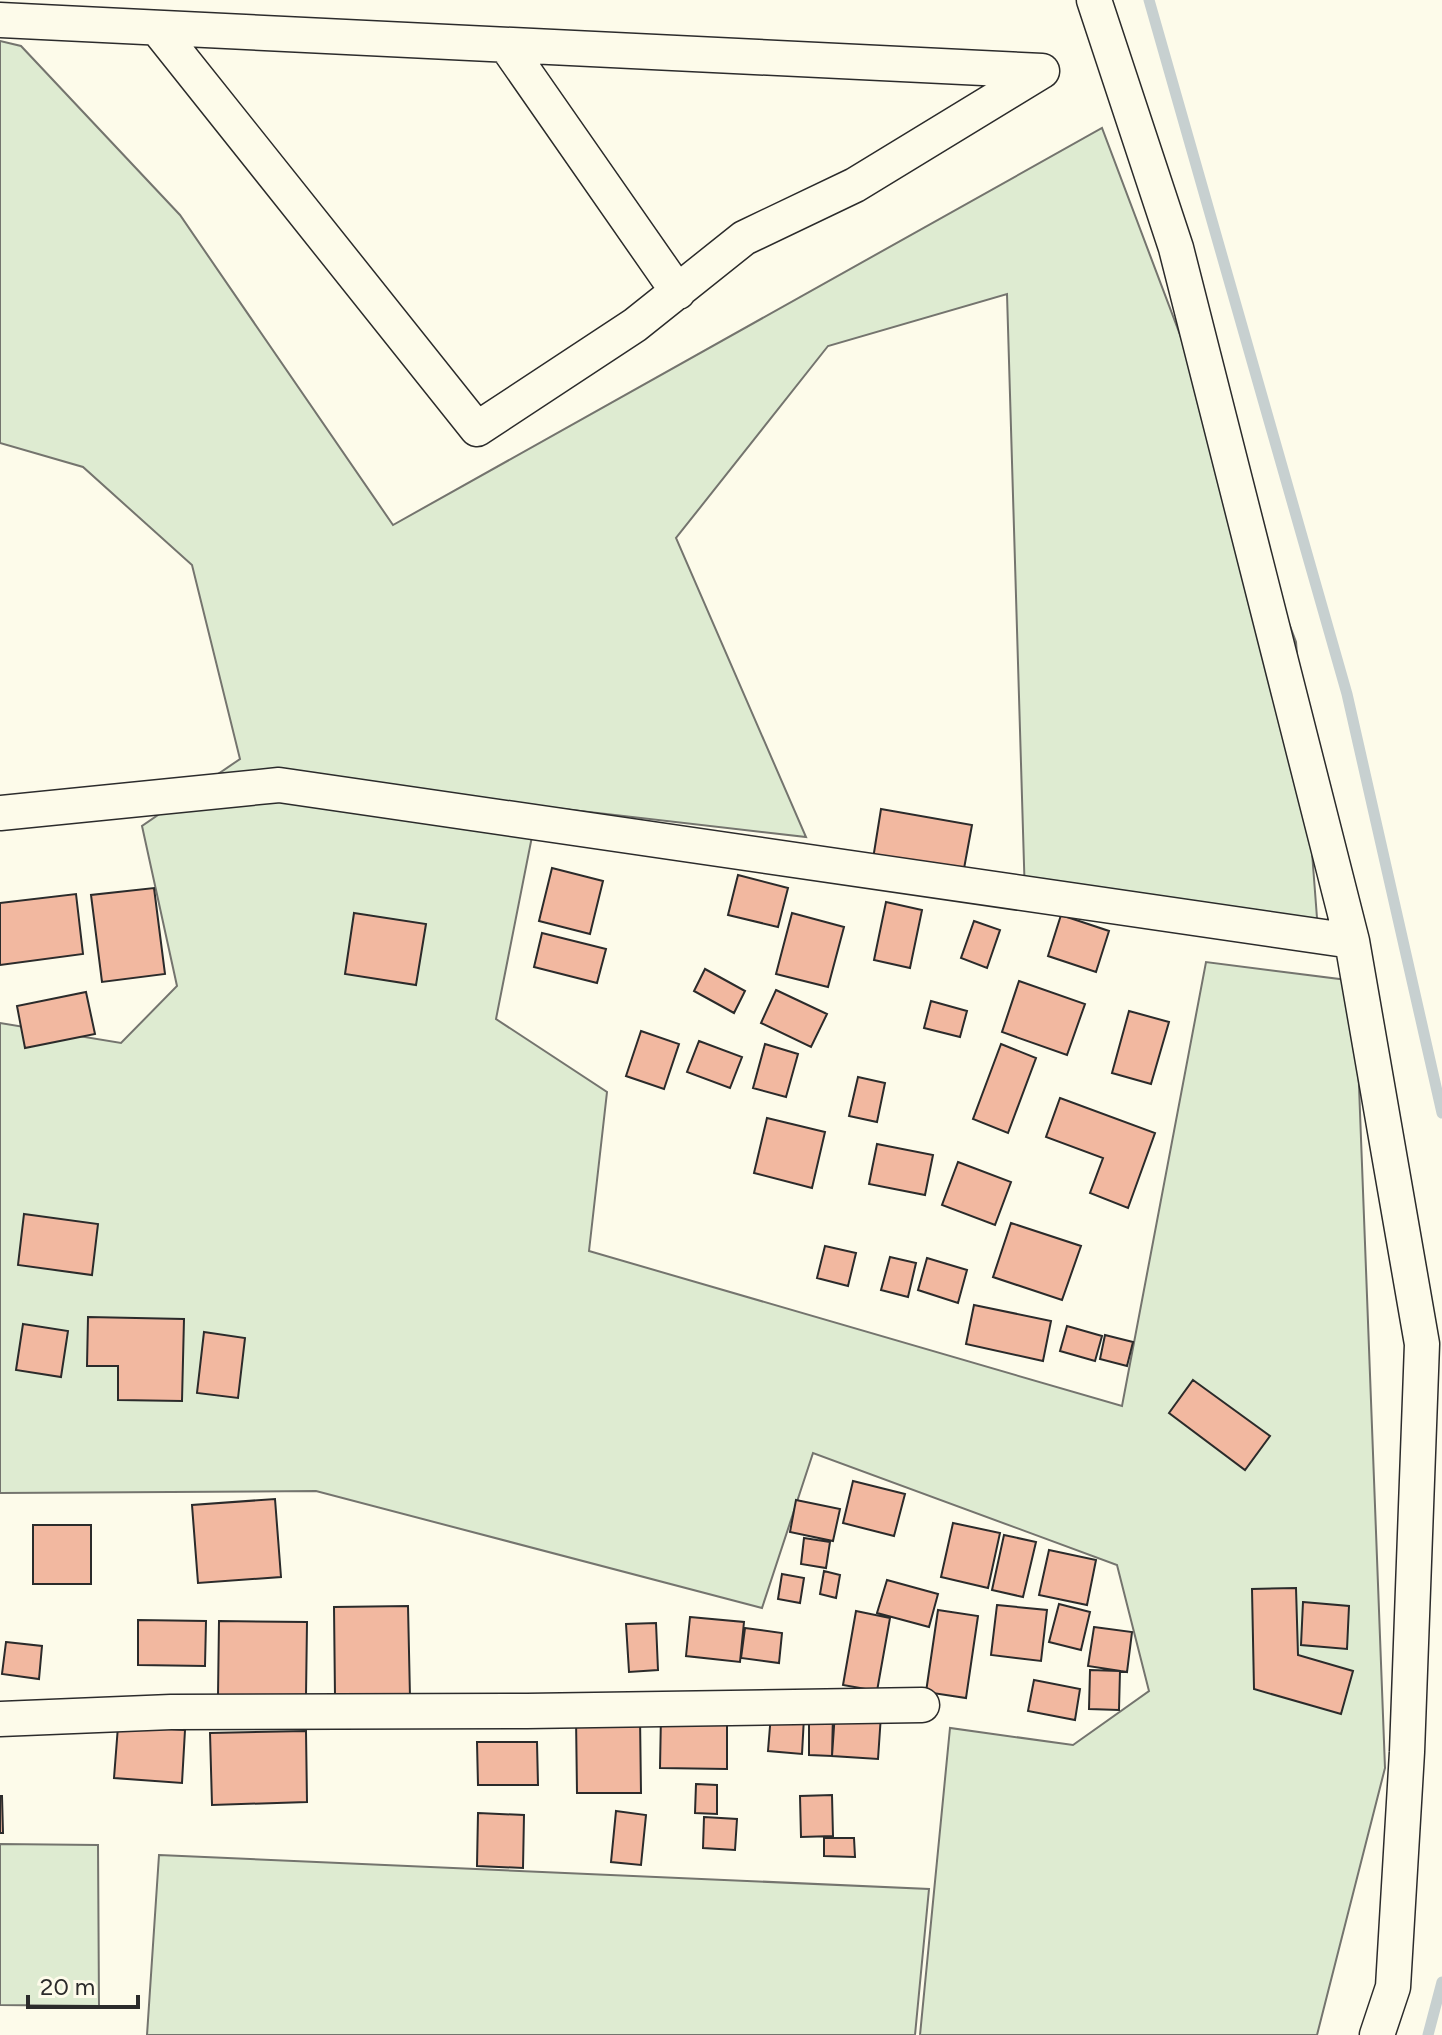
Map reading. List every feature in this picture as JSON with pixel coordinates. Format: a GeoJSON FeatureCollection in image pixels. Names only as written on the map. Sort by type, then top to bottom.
{"type":"FeatureCollection","features":[{"type":"Feature","properties":{"kind":"street"},"geometry":{"type":"LineString","coordinates":[[1094,0],[1176,248],[1352,941],[1422,1344],[1407,1752],[1393,1987],[1377,2035]]}},
{"type":"Feature","properties":{"kind":"street"},"geometry":{"type":"LineString","coordinates":[[0,20],[1042,71],[855,185],[744,238],[635,325],[477,429],[157,28]]}},
{"type":"Feature","properties":{"kind":"street"},"geometry":{"type":"LineString","coordinates":[[506,45],[678,292]]}},
{"type":"Feature","properties":{"kind":"street"},"geometry":{"type":"LineString","coordinates":[[0,813],[279,785],[1352,941]]}},
{"type":"Feature","properties":{"kind":"street"},"geometry":{"type":"LineString","coordinates":[[0,1719],[171,1712],[922,1705]]}},
{"type":"Feature","properties":{"kind":"green space"},"geometry":{"type":"Polygon","coordinates":[[[0,41],[21,46],[180,215],[393,525],[1102,128],[1296,642],[1319,944],[1025,898],[1007,294],[828,346],[676,538],[806,837],[538,806],[496,1019],[607,1092],[589,1251],[1122,1406],[1206,962],[1355,981],[1385,1768],[1317,2035],[920,2035],[950,1728],[1073,1745],[1149,1691],[1117,1565],[813,1453],[762,1608],[316,1491],[0,1493],[0,1023],[121,1043],[177,986],[142,826],[240,759],[192,565],[83,467],[0,443],[0,41]]]}},
{"type":"Feature","properties":{"kind":"green space"},"geometry":{"type":"Polygon","coordinates":[[[0,1844],[98,1845],[99,2006],[0,2005],[0,1844]]]}},
{"type":"Feature","properties":{"kind":"green space"},"geometry":{"type":"Polygon","coordinates":[[[159,1855],[929,1889],[915,2035],[147,2035],[159,1855]]]}},
{"type":"Feature","properties":{"kind":"building"},"geometry":{"type":"Polygon","coordinates":[[[881,809],[972,825],[963,874],[873,859],[881,809]]]}},
{"type":"Feature","properties":{"kind":"building"},"geometry":{"type":"Polygon","coordinates":[[[552,868],[603,881],[590,934],[539,921],[552,868]]]}},
{"type":"Feature","properties":{"kind":"building"},"geometry":{"type":"Polygon","coordinates":[[[738,875],[788,888],[778,927],[728,915],[738,875]]]}},
{"type":"Feature","properties":{"kind":"building"},"geometry":{"type":"Polygon","coordinates":[[[154,888],[165,974],[102,982],[91,895],[154,888]]]}},
{"type":"Feature","properties":{"kind":"building"},"geometry":{"type":"Polygon","coordinates":[[[76,894],[83,954],[0,965],[0,903],[76,894]]]}},
{"type":"Feature","properties":{"kind":"building"},"geometry":{"type":"Polygon","coordinates":[[[886,902],[922,910],[910,968],[874,960],[886,902]]]}},
{"type":"Feature","properties":{"kind":"building"},"geometry":{"type":"Polygon","coordinates":[[[354,913],[426,924],[416,985],[345,974],[354,913]]]}},
{"type":"Feature","properties":{"kind":"building"},"geometry":{"type":"Polygon","coordinates":[[[792,913],[844,927],[828,987],[776,974],[792,913]]]}},
{"type":"Feature","properties":{"kind":"building"},"geometry":{"type":"Polygon","coordinates":[[[1061,915],[1109,931],[1096,972],[1048,956],[1061,915]]]}},
{"type":"Feature","properties":{"kind":"building"},"geometry":{"type":"Polygon","coordinates":[[[974,921],[1000,930],[987,968],[961,958],[974,921]]]}},
{"type":"Feature","properties":{"kind":"building"},"geometry":{"type":"Polygon","coordinates":[[[542,933],[606,949],[597,983],[534,967],[542,933]]]}},
{"type":"Feature","properties":{"kind":"building"},"geometry":{"type":"Polygon","coordinates":[[[705,969],[745,991],[734,1013],[694,991],[705,969]]]}},
{"type":"Feature","properties":{"kind":"building"},"geometry":{"type":"Polygon","coordinates":[[[1019,981],[1085,1004],[1067,1055],[1002,1032],[1019,981]]]}},
{"type":"Feature","properties":{"kind":"building"},"geometry":{"type":"Polygon","coordinates":[[[776,990],[827,1014],[811,1047],[761,1023],[776,990]]]}},
{"type":"Feature","properties":{"kind":"building"},"geometry":{"type":"Polygon","coordinates":[[[86,992],[95,1034],[25,1048],[17,1006],[86,992]]]}},
{"type":"Feature","properties":{"kind":"building"},"geometry":{"type":"Polygon","coordinates":[[[931,1001],[967,1011],[960,1037],[924,1028],[931,1001]]]}},
{"type":"Feature","properties":{"kind":"building"},"geometry":{"type":"Polygon","coordinates":[[[1129,1011],[1169,1022],[1151,1084],[1112,1073],[1129,1011]]]}},
{"type":"Feature","properties":{"kind":"building"},"geometry":{"type":"Polygon","coordinates":[[[641,1031],[679,1044],[664,1089],[626,1076],[641,1031]]]}},
{"type":"Feature","properties":{"kind":"building"},"geometry":{"type":"Polygon","coordinates":[[[699,1041],[742,1057],[730,1088],[687,1072],[699,1041]]]}},
{"type":"Feature","properties":{"kind":"building"},"geometry":{"type":"Polygon","coordinates":[[[765,1044],[798,1054],[786,1097],[753,1088],[765,1044]]]}},
{"type":"Feature","properties":{"kind":"building"},"geometry":{"type":"Polygon","coordinates":[[[1001,1044],[1036,1058],[1008,1133],[973,1119],[1001,1044]]]}},
{"type":"Feature","properties":{"kind":"building"},"geometry":{"type":"Polygon","coordinates":[[[858,1077],[885,1083],[877,1122],[849,1116],[858,1077]]]}},
{"type":"Feature","properties":{"kind":"building"},"geometry":{"type":"Polygon","coordinates":[[[1060,1098],[1155,1133],[1128,1208],[1090,1193],[1103,1158],[1046,1137],[1060,1098]]]}},
{"type":"Feature","properties":{"kind":"building"},"geometry":{"type":"Polygon","coordinates":[[[767,1118],[825,1132],[812,1188],[754,1173],[767,1118]]]}},
{"type":"Feature","properties":{"kind":"building"},"geometry":{"type":"Polygon","coordinates":[[[877,1144],[933,1155],[925,1195],[869,1184],[877,1144]]]}},
{"type":"Feature","properties":{"kind":"building"},"geometry":{"type":"Polygon","coordinates":[[[958,1162],[1011,1182],[995,1225],[942,1205],[958,1162]]]}},
{"type":"Feature","properties":{"kind":"building"},"geometry":{"type":"Polygon","coordinates":[[[24,1214],[98,1224],[92,1275],[18,1265],[24,1214]]]}},
{"type":"Feature","properties":{"kind":"building"},"geometry":{"type":"Polygon","coordinates":[[[1011,1223],[1081,1246],[1062,1300],[993,1277],[1011,1223]]]}},
{"type":"Feature","properties":{"kind":"building"},"geometry":{"type":"Polygon","coordinates":[[[825,1246],[856,1253],[848,1286],[817,1278],[825,1246]]]}},
{"type":"Feature","properties":{"kind":"building"},"geometry":{"type":"Polygon","coordinates":[[[890,1257],[916,1263],[908,1297],[881,1290],[890,1257]]]}},
{"type":"Feature","properties":{"kind":"building"},"geometry":{"type":"Polygon","coordinates":[[[927,1258],[967,1270],[958,1303],[918,1290],[927,1258]]]}},
{"type":"Feature","properties":{"kind":"building"},"geometry":{"type":"Polygon","coordinates":[[[974,1305],[1051,1321],[1043,1361],[966,1344],[974,1305]]]}},
{"type":"Feature","properties":{"kind":"building"},"geometry":{"type":"Polygon","coordinates":[[[88,1317],[184,1319],[182,1401],[118,1400],[118,1366],[87,1366],[88,1317]]]}},
{"type":"Feature","properties":{"kind":"building"},"geometry":{"type":"Polygon","coordinates":[[[23,1324],[68,1331],[61,1377],[16,1370],[23,1324]]]}},
{"type":"Feature","properties":{"kind":"building"},"geometry":{"type":"Polygon","coordinates":[[[1067,1326],[1102,1336],[1095,1361],[1060,1351],[1067,1326]]]}},
{"type":"Feature","properties":{"kind":"building"},"geometry":{"type":"Polygon","coordinates":[[[204,1332],[245,1338],[238,1398],[197,1393],[204,1332]]]}},
{"type":"Feature","properties":{"kind":"building"},"geometry":{"type":"Polygon","coordinates":[[[1105,1335],[1133,1342],[1127,1366],[1100,1359],[1105,1335]]]}},
{"type":"Feature","properties":{"kind":"building"},"geometry":{"type":"Polygon","coordinates":[[[1193,1380],[1270,1436],[1245,1470],[1169,1413],[1193,1380]]]}},
{"type":"Feature","properties":{"kind":"building"},"geometry":{"type":"Polygon","coordinates":[[[853,1481],[905,1494],[894,1536],[843,1523],[853,1481]]]}},
{"type":"Feature","properties":{"kind":"building"},"geometry":{"type":"Polygon","coordinates":[[[275,1499],[281,1577],[198,1583],[192,1505],[275,1499]]]}},
{"type":"Feature","properties":{"kind":"building"},"geometry":{"type":"Polygon","coordinates":[[[796,1500],[840,1509],[833,1541],[790,1532],[796,1500]]]}},
{"type":"Feature","properties":{"kind":"building"},"geometry":{"type":"Polygon","coordinates":[[[953,1523],[1000,1533],[988,1588],[941,1577],[953,1523]]]}},
{"type":"Feature","properties":{"kind":"building"},"geometry":{"type":"Polygon","coordinates":[[[33,1525],[91,1525],[91,1584],[33,1584],[33,1525]]]}},
{"type":"Feature","properties":{"kind":"building"},"geometry":{"type":"Polygon","coordinates":[[[1004,1535],[1036,1542],[1023,1597],[992,1590],[1004,1535]]]}},
{"type":"Feature","properties":{"kind":"building"},"geometry":{"type":"Polygon","coordinates":[[[804,1538],[830,1542],[826,1568],[801,1564],[804,1538]]]}},
{"type":"Feature","properties":{"kind":"building"},"geometry":{"type":"Polygon","coordinates":[[[1049,1550],[1096,1560],[1087,1605],[1039,1595],[1049,1550]]]}},
{"type":"Feature","properties":{"kind":"building"},"geometry":{"type":"Polygon","coordinates":[[[824,1571],[840,1575],[836,1598],[820,1594],[824,1571]]]}},
{"type":"Feature","properties":{"kind":"building"},"geometry":{"type":"Polygon","coordinates":[[[782,1574],[804,1578],[800,1603],[778,1599],[782,1574]]]}},
{"type":"Feature","properties":{"kind":"building"},"geometry":{"type":"Polygon","coordinates":[[[887,1580],[938,1594],[929,1627],[877,1613],[887,1580]]]}},
{"type":"Feature","properties":{"kind":"building"},"geometry":{"type":"Polygon","coordinates":[[[1296,1588],[1298,1655],[1353,1671],[1341,1714],[1254,1689],[1252,1589],[1296,1588]]]}},
{"type":"Feature","properties":{"kind":"building"},"geometry":{"type":"Polygon","coordinates":[[[1303,1602],[1349,1606],[1347,1649],[1301,1645],[1303,1602]]]}},
{"type":"Feature","properties":{"kind":"building"},"geometry":{"type":"Polygon","coordinates":[[[1059,1604],[1090,1612],[1081,1650],[1049,1642],[1059,1604]]]}},
{"type":"Feature","properties":{"kind":"building"},"geometry":{"type":"Polygon","coordinates":[[[997,1605],[1047,1610],[1041,1661],[991,1655],[997,1605]]]}},
{"type":"Feature","properties":{"kind":"building"},"geometry":{"type":"Polygon","coordinates":[[[408,1606],[410,1697],[335,1697],[334,1607],[408,1606]]]}},
{"type":"Feature","properties":{"kind":"building"},"geometry":{"type":"Polygon","coordinates":[[[938,1610],[978,1616],[966,1698],[926,1692],[938,1610]]]}},
{"type":"Feature","properties":{"kind":"building"},"geometry":{"type":"Polygon","coordinates":[[[856,1611],[890,1618],[877,1691],[843,1685],[856,1611]]]}},
{"type":"Feature","properties":{"kind":"building"},"geometry":{"type":"Polygon","coordinates":[[[690,1617],[744,1622],[740,1662],[686,1656],[690,1617]]]}},
{"type":"Feature","properties":{"kind":"building"},"geometry":{"type":"Polygon","coordinates":[[[138,1620],[206,1621],[205,1666],[138,1665],[138,1620]]]}},
{"type":"Feature","properties":{"kind":"building"},"geometry":{"type":"Polygon","coordinates":[[[219,1621],[307,1622],[306,1696],[218,1696],[219,1621]]]}},
{"type":"Feature","properties":{"kind":"building"},"geometry":{"type":"Polygon","coordinates":[[[656,1623],[658,1670],[629,1672],[626,1624],[656,1623]]]}},
{"type":"Feature","properties":{"kind":"building"},"geometry":{"type":"Polygon","coordinates":[[[1094,1627],[1132,1632],[1127,1672],[1088,1666],[1094,1627]]]}},
{"type":"Feature","properties":{"kind":"building"},"geometry":{"type":"Polygon","coordinates":[[[745,1628],[782,1633],[779,1663],[741,1658],[745,1628]]]}},
{"type":"Feature","properties":{"kind":"building"},"geometry":{"type":"Polygon","coordinates":[[[6,1642],[42,1646],[39,1679],[2,1674],[6,1642]]]}},
{"type":"Feature","properties":{"kind":"building"},"geometry":{"type":"Polygon","coordinates":[[[1090,1670],[1120,1671],[1119,1710],[1089,1709],[1090,1670]]]}},
{"type":"Feature","properties":{"kind":"building"},"geometry":{"type":"Polygon","coordinates":[[[1034,1680],[1080,1689],[1075,1720],[1028,1711],[1034,1680]]]}},
{"type":"Feature","properties":{"kind":"building"},"geometry":{"type":"Polygon","coordinates":[[[835,1712],[881,1715],[878,1759],[832,1756],[835,1712]]]}},
{"type":"Feature","properties":{"kind":"building"},"geometry":{"type":"Polygon","coordinates":[[[771,1714],[804,1717],[802,1754],[768,1751],[771,1714]]]}},
{"type":"Feature","properties":{"kind":"building"},"geometry":{"type":"Polygon","coordinates":[[[661,1715],[727,1716],[727,1769],[660,1768],[661,1715]]]}},
{"type":"Feature","properties":{"kind":"building"},"geometry":{"type":"Polygon","coordinates":[[[809,1715],[833,1715],[832,1756],[809,1755],[809,1715]]]}},
{"type":"Feature","properties":{"kind":"building"},"geometry":{"type":"Polygon","coordinates":[[[576,1717],[640,1717],[641,1793],[577,1793],[576,1717]]]}},
{"type":"Feature","properties":{"kind":"building"},"geometry":{"type":"Polygon","coordinates":[[[118,1726],[185,1730],[182,1783],[114,1778],[118,1726]]]}},
{"type":"Feature","properties":{"kind":"building"},"geometry":{"type":"Polygon","coordinates":[[[306,1731],[307,1802],[212,1805],[210,1733],[306,1731]]]}},
{"type":"Feature","properties":{"kind":"building"},"geometry":{"type":"Polygon","coordinates":[[[477,1742],[537,1742],[538,1785],[478,1785],[477,1742]]]}},
{"type":"Feature","properties":{"kind":"building"},"geometry":{"type":"Polygon","coordinates":[[[696,1784],[717,1785],[717,1814],[695,1813],[696,1784]]]}},
{"type":"Feature","properties":{"kind":"building"},"geometry":{"type":"Polygon","coordinates":[[[832,1795],[833,1836],[801,1837],[800,1796],[832,1795]]]}},
{"type":"Feature","properties":{"kind":"building"},"geometry":{"type":"Polygon","coordinates":[[[2,1796],[3,1833],[0,1833],[2,1796]]]}},
{"type":"Feature","properties":{"kind":"building"},"geometry":{"type":"Polygon","coordinates":[[[616,1811],[646,1815],[641,1865],[611,1862],[616,1811]]]}},
{"type":"Feature","properties":{"kind":"building"},"geometry":{"type":"Polygon","coordinates":[[[478,1813],[524,1815],[523,1868],[477,1866],[478,1813]]]}},
{"type":"Feature","properties":{"kind":"building"},"geometry":{"type":"Polygon","coordinates":[[[704,1817],[737,1819],[735,1850],[703,1848],[704,1817]]]}},
{"type":"Feature","properties":{"kind":"building"},"geometry":{"type":"Polygon","coordinates":[[[824,1838],[854,1838],[855,1857],[824,1856],[824,1838]]]}},
{"type":"Feature","properties":{"kind":"waterway"},"geometry":{"type":"LineString","coordinates":[[1149,0],[1347,694],[1442,1113]]}},
{"type":"Feature","properties":{"kind":"waterway"},"geometry":{"type":"LineString","coordinates":[[1428,2035],[1442,1982]]}}]}
